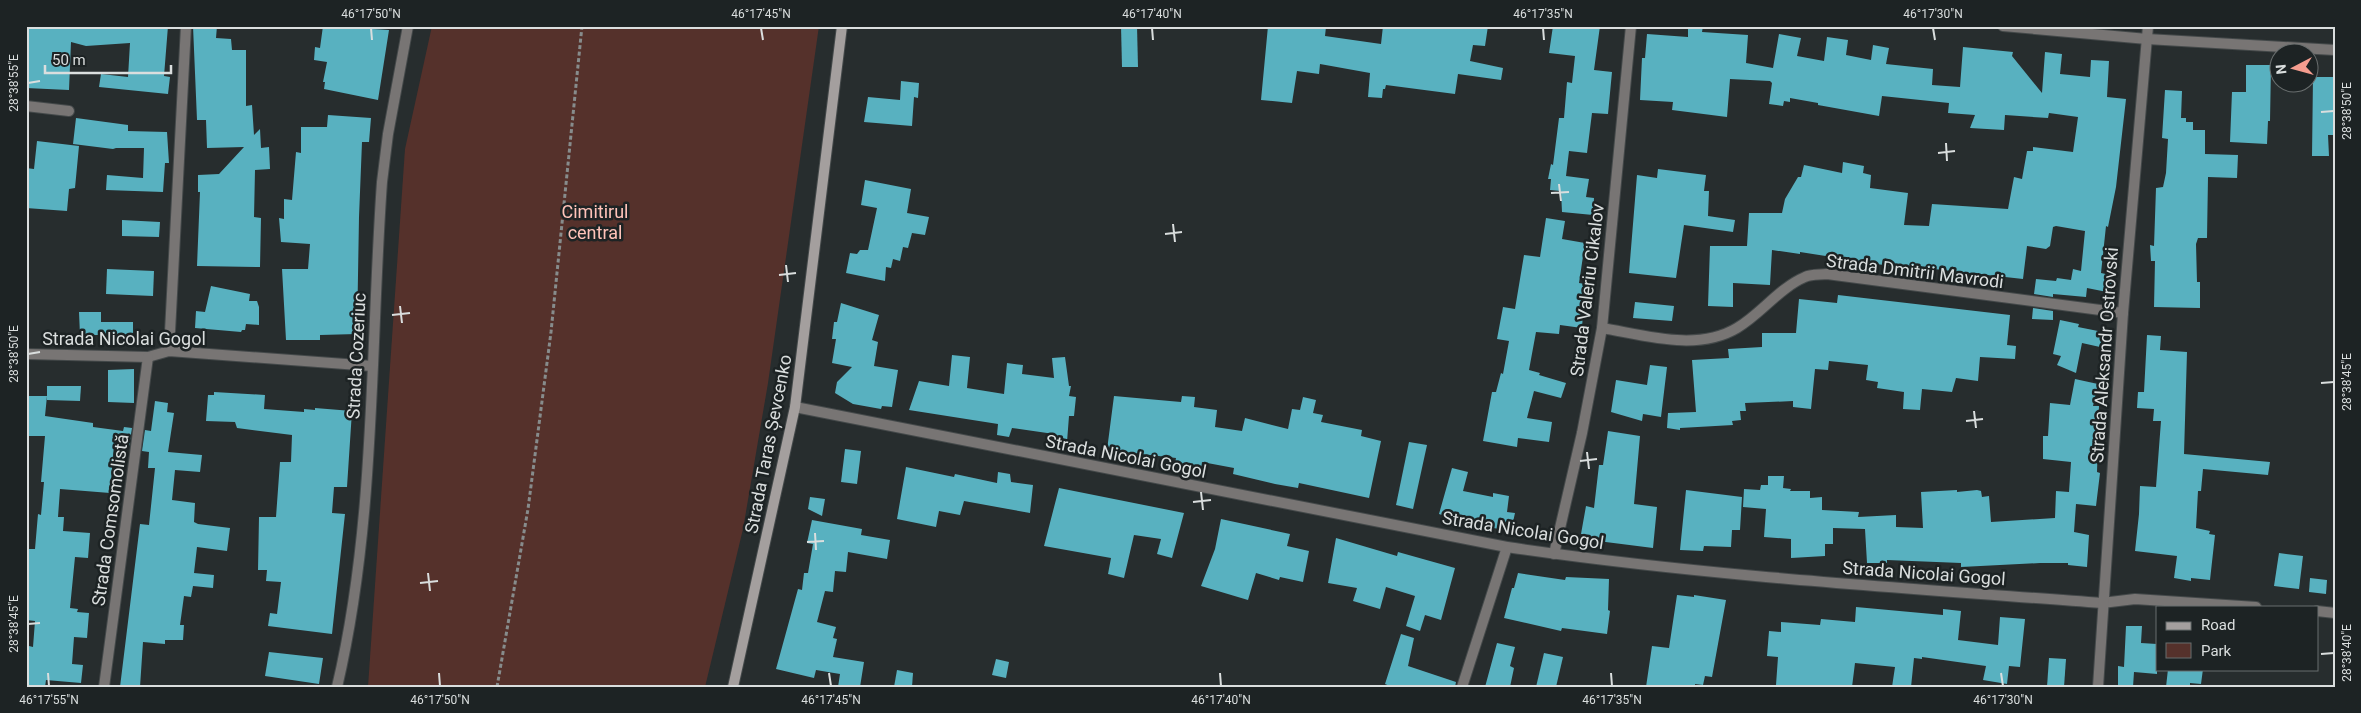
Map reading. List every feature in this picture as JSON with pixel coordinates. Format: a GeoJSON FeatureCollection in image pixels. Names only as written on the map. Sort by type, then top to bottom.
{"type":"FeatureCollection","features":[{"type":"Feature","properties":{"kind":"main road","name":"Strada Taras Șevcenko"},"geometry":{"type":"LineString","coordinates":[[733,687],[795,407],[842,26]]}},
{"type":"Feature","properties":{"kind":"street"},"geometry":{"type":"LineString","coordinates":[[169,351],[186,26]]}},
{"type":"Feature","properties":{"kind":"street","name":"Strada Cozeriuc"},"geometry":{"type":"LineString","coordinates":[[337,687],[358,583],[382,182],[388,134],[408,26]]}},
{"type":"Feature","properties":{"kind":"street","name":"Strada Valeriu Cikalov"},"geometry":{"type":"LineString","coordinates":[[1554,554],[1582,433],[1602,328],[1631,26]]}},
{"type":"Feature","properties":{"kind":"street"},"geometry":{"type":"LineString","coordinates":[[2003,26],[2147,39],[2335,50]]}},
{"type":"Feature","properties":{"kind":"street","name":"Strada Aleksandr Ostrovski"},"geometry":{"type":"LineString","coordinates":[[2098,687],[2102,603],[2123,313],[2148,26]]}},
{"type":"Feature","properties":{"kind":"street"},"geometry":{"type":"LineString","coordinates":[[26,106],[68,111]]}},
{"type":"Feature","properties":{"kind":"street","name":"Strada Dmitrii Mavrodi"},"geometry":{"type":"LineString","coordinates":[[1602,328],[1682,340],[1708,339],[1736,328],[1791,285],[1806,276],[1827,274],[2123,313]]}},
{"type":"Feature","properties":{"kind":"street","name":"Strada Nicolai Gogol"},"geometry":{"type":"LineString","coordinates":[[26,354],[148,357],[169,351],[372,366]]}},
{"type":"Feature","properties":{"kind":"street","name":"Strada Comsomolistă"},"geometry":{"type":"LineString","coordinates":[[104,687],[148,357]]}},
{"type":"Feature","properties":{"kind":"street","name":"Strada Nicolai Gogol"},"geometry":{"type":"LineString","coordinates":[[795,407],[1507,547],[1554,554],[1734,575],[2102,603],[2135,599],[2241,606]]}},
{"type":"Feature","properties":{"kind":"street"},"geometry":{"type":"LineString","coordinates":[[1462,687],[1507,547]]}},
{"type":"Feature","properties":{"kind":"street"},"geometry":{"type":"LineString","coordinates":[[2318,612],[2335,613]]}},
{"type":"Feature","properties":{"kind":"path"},"geometry":{"type":"LineString","coordinates":[[496,687],[528,509],[547,362],[582,26]]}},
{"type":"Feature","properties":{"kind":"green space","name":"Cimitirul central"},"geometry":{"type":"Polygon","coordinates":[[[432,26],[819,26],[768,383],[743,529],[705,687],[368,687],[405,149],[432,26]]]}},
{"type":"Feature","properties":{"kind":"building"},"geometry":{"type":"Polygon","coordinates":[[[29,26],[168,26],[164,76],[170,77],[168,94],[99,87],[101,74],[128,77],[130,43],[86,46],[71,42],[69,90],[26,88],[29,26]]]}},
{"type":"Feature","properties":{"kind":"building"},"geometry":{"type":"Polygon","coordinates":[[[193,26],[217,26],[216,38],[231,39],[232,50],[246,50],[246,106],[252,105],[254,135],[260,129],[261,148],[269,147],[270,169],[255,170],[254,217],[261,218],[260,267],[197,266],[200,192],[198,192],[198,175],[219,174],[244,147],[207,148],[206,120],[197,120],[193,26]]]}},
{"type":"Feature","properties":{"kind":"building"},"geometry":{"type":"Polygon","coordinates":[[[323,26],[389,30],[378,100],[324,89],[325,82],[323,82],[327,62],[314,60],[315,47],[320,48],[323,26]]]}},
{"type":"Feature","properties":{"kind":"building"},"geometry":{"type":"Polygon","coordinates":[[[1121,26],[1137,26],[1138,67],[1122,67],[1121,26]]]}},
{"type":"Feature","properties":{"kind":"building"},"geometry":{"type":"Polygon","coordinates":[[[1268,26],[1301,28],[1302,26],[1322,26],[1326,27],[1325,36],[1381,44],[1383,26],[1488,26],[1485,46],[1473,45],[1470,61],[1503,68],[1501,80],[1458,74],[1455,94],[1386,85],[1385,89],[1383,89],[1382,98],[1368,97],[1370,73],[1320,64],[1319,74],[1297,71],[1292,103],[1261,100],[1268,26]]]}},
{"type":"Feature","properties":{"kind":"building"},"geometry":{"type":"Polygon","coordinates":[[[1553,26],[1600,26],[1594,70],[1612,72],[1608,114],[1592,113],[1587,153],[1569,151],[1566,176],[1589,179],[1586,197],[1594,198],[1593,215],[1562,212],[1561,191],[1550,190],[1551,179],[1548,179],[1551,164],[1553,165],[1559,118],[1564,118],[1567,82],[1572,83],[1575,56],[1549,53],[1553,26]]]}},
{"type":"Feature","properties":{"kind":"building"},"geometry":{"type":"Polygon","coordinates":[[[1688,26],[1703,26],[1702,32],[1748,35],[1746,63],[1773,68],[1779,34],[1801,38],[1797,56],[1824,61],[1827,37],[1848,40],[1846,55],[1871,60],[1873,45],[1889,48],[1886,64],[1933,69],[1932,85],[1960,87],[1963,47],[2013,52],[2012,56],[2042,93],[2045,52],[2062,54],[2060,74],[2090,77],[2091,60],[2109,61],[2107,97],[2126,99],[2116,187],[2108,227],[2106,226],[2101,273],[2115,276],[2112,293],[2087,288],[2086,297],[2053,294],[2053,297],[2034,294],[2036,279],[2056,281],[2057,278],[2071,280],[2073,269],[2081,271],[2085,231],[2056,226],[2053,227],[2050,246],[2046,249],[2027,246],[2023,279],[1925,268],[1908,267],[1909,269],[1800,252],[1800,254],[1772,250],[1770,285],[1733,283],[1733,307],[1708,306],[1710,246],[1747,246],[1749,213],[1782,213],[1785,199],[1798,177],[1801,177],[1804,165],[1842,173],[1843,162],[1864,166],[1863,173],[1871,175],[1870,188],[1908,193],[1904,225],[1929,226],[1932,204],[2008,209],[2014,177],[2022,179],[2027,151],[2033,151],[2033,147],[2073,152],[2078,117],[2049,113],[2048,118],[2005,115],[2004,130],[1970,128],[1975,115],[1948,113],[1949,103],[1882,96],[1879,116],[1790,98],[1790,102],[1784,101],[1783,106],[1769,104],[1772,83],[1770,81],[1730,79],[1727,117],[1672,110],[1673,102],[1640,100],[1642,58],[1645,58],[1647,34],[1688,37],[1688,26]]]}},
{"type":"Feature","properties":{"kind":"building"},"geometry":{"type":"Polygon","coordinates":[[[2246,65],[2268,65],[2268,92],[2271,92],[2267,144],[2230,142],[2232,92],[2246,92],[2246,65]]]}},
{"type":"Feature","properties":{"kind":"building"},"geometry":{"type":"Polygon","coordinates":[[[2318,77],[2335,77],[2335,135],[2328,135],[2329,156],[2312,156],[2313,92],[2318,92],[2318,77]]]}},
{"type":"Feature","properties":{"kind":"building"},"geometry":{"type":"Polygon","coordinates":[[[901,81],[919,83],[918,98],[914,97],[912,126],[864,122],[868,97],[900,100],[901,81]]]}},
{"type":"Feature","properties":{"kind":"building"},"geometry":{"type":"Polygon","coordinates":[[[2165,90],[2182,91],[2181,118],[2186,118],[2186,122],[2193,122],[2193,130],[2205,130],[2205,154],[2238,155],[2237,178],[2208,177],[2207,238],[2198,238],[2196,244],[2197,282],[2200,282],[2200,308],[2154,307],[2155,261],[2151,261],[2150,245],[2154,246],[2156,188],[2163,187],[2166,173],[2168,139],[2162,138],[2165,90]]]}},
{"type":"Feature","properties":{"kind":"building"},"geometry":{"type":"Polygon","coordinates":[[[328,115],[371,118],[369,142],[362,142],[357,334],[320,335],[320,340],[286,340],[282,269],[308,269],[310,244],[281,242],[279,218],[284,219],[284,199],[292,200],[296,152],[301,153],[301,127],[327,127],[328,115]]]}},
{"type":"Feature","properties":{"kind":"building"},"geometry":{"type":"Polygon","coordinates":[[[76,118],[128,125],[128,131],[167,132],[169,163],[165,163],[163,192],[106,190],[107,175],[143,178],[144,148],[113,149],[73,144],[76,118]]]}},
{"type":"Feature","properties":{"kind":"building"},"geometry":{"type":"Polygon","coordinates":[[[37,141],[79,146],[75,188],[69,189],[67,211],[26,208],[26,168],[34,169],[37,141]]]}},
{"type":"Feature","properties":{"kind":"building"},"geometry":{"type":"Polygon","coordinates":[[[1658,169],[1706,175],[1704,191],[1709,191],[1708,216],[1735,220],[1733,232],[1684,225],[1676,278],[1629,273],[1637,175],[1657,178],[1658,169]]]}},
{"type":"Feature","properties":{"kind":"building"},"geometry":{"type":"Polygon","coordinates":[[[865,180],[911,189],[907,213],[929,217],[925,235],[912,233],[908,248],[903,247],[900,261],[893,259],[891,268],[886,267],[885,281],[846,273],[850,253],[857,254],[860,250],[868,250],[877,208],[861,205],[865,180]]]}},
{"type":"Feature","properties":{"kind":"building"},"geometry":{"type":"Polygon","coordinates":[[[1546,218],[1565,221],[1562,239],[1585,243],[1579,283],[1585,284],[1582,328],[1560,325],[1559,334],[1536,332],[1529,370],[1566,383],[1561,398],[1534,391],[1527,418],[1552,422],[1549,442],[1518,438],[1517,447],[1483,441],[1492,392],[1496,392],[1501,373],[1503,374],[1509,341],[1497,339],[1503,307],[1515,309],[1524,255],[1540,257],[1546,218]]]}},
{"type":"Feature","properties":{"kind":"building"},"geometry":{"type":"Polygon","coordinates":[[[122,220],[160,222],[159,237],[122,236],[122,220]]]}},
{"type":"Feature","properties":{"kind":"building"},"geometry":{"type":"Polygon","coordinates":[[[107,269],[154,271],[153,296],[106,294],[107,269]]]}},
{"type":"Feature","properties":{"kind":"building"},"geometry":{"type":"Polygon","coordinates":[[[211,286],[250,294],[249,301],[257,301],[259,307],[259,325],[246,324],[245,330],[241,332],[195,328],[196,311],[205,312],[211,286]]]}},
{"type":"Feature","properties":{"kind":"building"},"geometry":{"type":"Polygon","coordinates":[[[1838,295],[2010,315],[2007,345],[2016,346],[2015,359],[1980,357],[1978,381],[1956,378],[1952,392],[1922,389],[1920,410],[1903,409],[1904,392],[1877,388],[1878,382],[1866,380],[1868,365],[1829,361],[1828,370],[1815,369],[1811,409],[1793,407],[1793,401],[1745,403],[1746,411],[1740,411],[1741,420],[1732,421],[1733,425],[1680,428],[1680,430],[1667,428],[1668,413],[1696,412],[1692,360],[1729,358],[1728,349],[1762,347],[1762,333],[1796,333],[1799,299],[1837,303],[1838,295]]]}},
{"type":"Feature","properties":{"kind":"building"},"geometry":{"type":"Polygon","coordinates":[[[1635,302],[1674,306],[1672,321],[1633,318],[1635,302]]]}},
{"type":"Feature","properties":{"kind":"building"},"geometry":{"type":"Polygon","coordinates":[[[841,303],[879,315],[872,340],[878,342],[874,366],[898,370],[892,407],[882,406],[881,409],[853,404],[835,393],[837,382],[852,367],[832,363],[836,339],[832,339],[834,322],[837,322],[841,303]]]}},
{"type":"Feature","properties":{"kind":"building"},"geometry":{"type":"Polygon","coordinates":[[[2033,308],[2053,311],[2053,320],[2032,319],[2033,308]]]}},
{"type":"Feature","properties":{"kind":"building"},"geometry":{"type":"Polygon","coordinates":[[[79,312],[101,312],[101,322],[133,322],[133,335],[80,335],[79,312]]]}},
{"type":"Feature","properties":{"kind":"building"},"geometry":{"type":"Polygon","coordinates":[[[2060,320],[2079,324],[2078,327],[2103,332],[2100,347],[2082,343],[2076,373],[2057,365],[2061,356],[2053,354],[2060,320]]]}},
{"type":"Feature","properties":{"kind":"building"},"geometry":{"type":"Polygon","coordinates":[[[2147,335],[2161,336],[2160,350],[2187,352],[2184,454],[2270,462],[2268,475],[2203,469],[2201,491],[2198,491],[2196,528],[2210,531],[2209,534],[2215,535],[2210,580],[2191,578],[2191,581],[2174,578],[2177,556],[2135,551],[2140,486],[2156,487],[2161,421],[2153,421],[2154,409],[2137,408],[2138,392],[2144,392],[2147,335]]]}},
{"type":"Feature","properties":{"kind":"building"},"geometry":{"type":"Polygon","coordinates":[[[952,355],[970,357],[967,388],[1004,394],[1007,363],[1023,365],[1022,374],[1054,378],[1052,358],[1065,357],[1069,386],[1071,386],[1069,396],[1076,397],[1074,416],[1069,416],[1067,442],[1053,441],[1054,434],[1012,428],[1009,437],[997,435],[998,424],[909,410],[919,381],[949,386],[952,355]]]}},
{"type":"Feature","properties":{"kind":"building"},"geometry":{"type":"Polygon","coordinates":[[[1650,365],[1667,367],[1661,417],[1643,414],[1642,421],[1611,412],[1616,380],[1647,385],[1650,365]]]}},
{"type":"Feature","properties":{"kind":"building"},"geometry":{"type":"Polygon","coordinates":[[[134,369],[134,403],[108,402],[108,370],[134,369]]]}},
{"type":"Feature","properties":{"kind":"building"},"geometry":{"type":"Polygon","coordinates":[[[2075,379],[2098,384],[2093,406],[2099,406],[2097,472],[2100,473],[2096,506],[2076,504],[2074,532],[2089,535],[2087,567],[2068,565],[2068,563],[1961,567],[1961,563],[1887,560],[1887,563],[1867,563],[1865,529],[1833,528],[1833,544],[1825,544],[1825,556],[1791,558],[1791,539],[1764,537],[1766,509],[1743,507],[1744,489],[1760,490],[1761,485],[1768,485],[1768,476],[1784,476],[1783,488],[1791,489],[1790,491],[1810,491],[1810,498],[1822,497],[1822,510],[1859,512],[1858,517],[1896,515],[1896,527],[1923,528],[1921,492],[1981,491],[1982,497],[1989,496],[1991,522],[2055,518],[2056,491],[2069,492],[2071,462],[2043,459],[2043,436],[2048,436],[2050,403],[2070,405],[2075,379]]]}},
{"type":"Feature","properties":{"kind":"building"},"geometry":{"type":"Polygon","coordinates":[[[47,386],[81,386],[80,401],[47,400],[47,386]]]}},
{"type":"Feature","properties":{"kind":"building"},"geometry":{"type":"Polygon","coordinates":[[[214,392],[265,395],[264,409],[304,412],[304,409],[315,410],[315,408],[352,411],[347,487],[334,487],[332,513],[345,514],[332,634],[268,626],[270,613],[277,614],[281,582],[266,581],[267,570],[258,570],[259,517],[276,517],[280,462],[291,462],[292,435],[237,428],[235,422],[206,421],[208,395],[214,395],[214,392]]]}},
{"type":"Feature","properties":{"kind":"building"},"geometry":{"type":"Polygon","coordinates":[[[29,396],[47,396],[45,416],[93,423],[93,427],[123,431],[124,427],[132,428],[129,447],[114,444],[110,493],[60,489],[58,517],[64,517],[63,531],[90,533],[88,558],[75,557],[70,608],[78,609],[77,612],[89,613],[87,638],[74,637],[72,664],[83,665],[81,683],[46,680],[45,687],[26,687],[26,662],[29,662],[29,646],[33,647],[35,621],[26,620],[26,571],[29,549],[35,549],[38,514],[41,515],[44,482],[41,482],[45,436],[26,436],[26,399],[29,396]]]}},
{"type":"Feature","properties":{"kind":"building"},"geometry":{"type":"Polygon","coordinates":[[[1114,396],[1181,402],[1182,396],[1195,397],[1194,407],[1217,410],[1215,427],[1242,431],[1245,418],[1288,429],[1292,409],[1300,410],[1303,397],[1316,400],[1313,413],[1323,415],[1321,422],[1362,430],[1361,436],[1381,441],[1369,498],[1299,483],[1298,488],[1275,484],[1233,474],[1234,468],[1202,462],[1201,469],[1175,464],[1176,458],[1107,450],[1114,396]]]}},
{"type":"Feature","properties":{"kind":"building"},"geometry":{"type":"Polygon","coordinates":[[[155,401],[168,403],[167,412],[174,413],[168,452],[202,455],[200,472],[175,470],[172,500],[195,503],[194,522],[198,524],[230,528],[227,551],[197,547],[194,573],[214,575],[213,588],[193,586],[191,597],[184,596],[180,625],[184,625],[183,640],[165,640],[165,644],[143,642],[140,687],[120,687],[140,524],[149,525],[155,468],[148,468],[149,452],[142,451],[145,430],[151,431],[155,401]]]}},
{"type":"Feature","properties":{"kind":"building"},"geometry":{"type":"Polygon","coordinates":[[[1608,431],[1640,436],[1634,504],[1657,507],[1653,548],[1582,539],[1583,534],[1581,534],[1586,506],[1594,508],[1599,465],[1603,465],[1608,431]]]}},
{"type":"Feature","properties":{"kind":"building"},"geometry":{"type":"Polygon","coordinates":[[[1409,442],[1427,445],[1413,509],[1396,505],[1409,442]]]}},
{"type":"Feature","properties":{"kind":"building"},"geometry":{"type":"Polygon","coordinates":[[[845,449],[861,451],[857,484],[841,482],[845,449]]]}},
{"type":"Feature","properties":{"kind":"building"},"geometry":{"type":"Polygon","coordinates":[[[906,467],[954,477],[955,474],[997,483],[998,472],[1010,474],[1011,482],[1033,485],[1030,513],[964,501],[960,515],[939,511],[936,527],[897,519],[906,467]]]}},
{"type":"Feature","properties":{"kind":"building"},"geometry":{"type":"Polygon","coordinates":[[[1452,468],[1468,472],[1463,491],[1493,497],[1493,493],[1509,496],[1507,512],[1515,513],[1511,531],[1470,524],[1439,514],[1452,468]]]}},
{"type":"Feature","properties":{"kind":"building"},"geometry":{"type":"Polygon","coordinates":[[[1059,488],[1184,513],[1172,558],[1157,554],[1161,539],[1134,535],[1124,578],[1108,574],[1111,558],[1044,546],[1059,488]]]}},
{"type":"Feature","properties":{"kind":"building"},"geometry":{"type":"Polygon","coordinates":[[[1686,490],[1742,497],[1740,530],[1732,530],[1731,547],[1704,546],[1703,551],[1680,550],[1686,490]]]}},
{"type":"Feature","properties":{"kind":"building"},"geometry":{"type":"Polygon","coordinates":[[[810,497],[825,499],[822,516],[808,509],[810,497]]]}},
{"type":"Feature","properties":{"kind":"building"},"geometry":{"type":"Polygon","coordinates":[[[1221,519],[1290,534],[1287,546],[1309,551],[1303,582],[1280,577],[1279,580],[1256,573],[1248,600],[1201,586],[1215,549],[1221,519]]]}},
{"type":"Feature","properties":{"kind":"building"},"geometry":{"type":"Polygon","coordinates":[[[812,520],[862,529],[861,535],[890,540],[887,559],[848,552],[846,572],[835,571],[833,592],[825,591],[817,622],[836,627],[833,638],[837,639],[833,657],[864,662],[860,687],[838,687],[840,674],[816,670],[814,678],[776,669],[798,589],[802,590],[804,573],[808,573],[813,544],[807,543],[812,520]]]}},
{"type":"Feature","properties":{"kind":"building"},"geometry":{"type":"Polygon","coordinates":[[[1336,538],[1397,556],[1398,552],[1455,568],[1441,620],[1425,615],[1420,631],[1406,626],[1415,596],[1386,587],[1380,609],[1353,601],[1357,588],[1328,583],[1336,538]]]}},
{"type":"Feature","properties":{"kind":"building"},"geometry":{"type":"Polygon","coordinates":[[[2279,553],[2303,556],[2299,589],[2274,586],[2279,553]]]}},
{"type":"Feature","properties":{"kind":"building"},"geometry":{"type":"Polygon","coordinates":[[[1518,573],[1565,580],[1566,577],[1609,579],[1608,610],[1610,611],[1607,634],[1562,628],[1561,631],[1504,618],[1518,573]]]}},
{"type":"Feature","properties":{"kind":"building"},"geometry":{"type":"Polygon","coordinates":[[[2310,578],[2327,580],[2326,594],[2309,592],[2310,578]]]}},
{"type":"Feature","properties":{"kind":"building"},"geometry":{"type":"Polygon","coordinates":[[[1677,595],[1694,597],[1694,595],[1726,600],[1712,677],[1705,676],[1703,685],[1695,684],[1695,687],[1646,687],[1652,646],[1669,648],[1677,595]]]}},
{"type":"Feature","properties":{"kind":"building"},"geometry":{"type":"Polygon","coordinates":[[[1856,607],[1943,615],[1943,609],[1961,611],[1958,640],[1998,645],[2000,617],[2025,619],[2020,667],[2009,666],[2007,684],[1983,680],[1986,666],[1922,657],[1922,659],[1914,658],[1911,687],[1892,687],[1895,667],[1855,663],[1852,687],[1776,685],[1778,657],[1767,656],[1769,631],[1781,632],[1781,622],[1820,625],[1821,619],[1855,622],[1856,607]]]}},
{"type":"Feature","properties":{"kind":"building"},"geometry":{"type":"Polygon","coordinates":[[[2126,626],[2142,626],[2141,643],[2156,644],[2157,674],[2134,672],[2133,687],[2118,687],[2118,666],[2124,667],[2126,626]]]}},
{"type":"Feature","properties":{"kind":"building"},"geometry":{"type":"Polygon","coordinates":[[[1401,634],[1414,638],[1408,666],[1456,682],[1455,687],[1392,687],[1385,684],[1401,634]]]}},
{"type":"Feature","properties":{"kind":"building"},"geometry":{"type":"Polygon","coordinates":[[[1497,643],[1515,647],[1510,666],[1514,668],[1510,687],[1485,687],[1497,643]]]}},
{"type":"Feature","properties":{"kind":"building"},"geometry":{"type":"Polygon","coordinates":[[[269,652],[323,658],[319,684],[265,676],[269,652]]]}},
{"type":"Feature","properties":{"kind":"building"},"geometry":{"type":"Polygon","coordinates":[[[1544,653],[1563,657],[1556,687],[1536,687],[1544,653]]]}},
{"type":"Feature","properties":{"kind":"building"},"geometry":{"type":"Polygon","coordinates":[[[2049,658],[2066,659],[2064,687],[2047,687],[2049,658]]]}},
{"type":"Feature","properties":{"kind":"building"},"geometry":{"type":"Polygon","coordinates":[[[996,659],[1009,662],[1006,678],[992,675],[996,659]]]}},
{"type":"Feature","properties":{"kind":"building"},"geometry":{"type":"Polygon","coordinates":[[[897,670],[913,673],[912,687],[894,687],[897,670]]]}},
{"type":"Feature","properties":{"kind":"building"},"geometry":{"type":"Polygon","coordinates":[[[2168,670],[2203,670],[2201,684],[2190,683],[2190,687],[2166,687],[2168,670]]]}}]}
